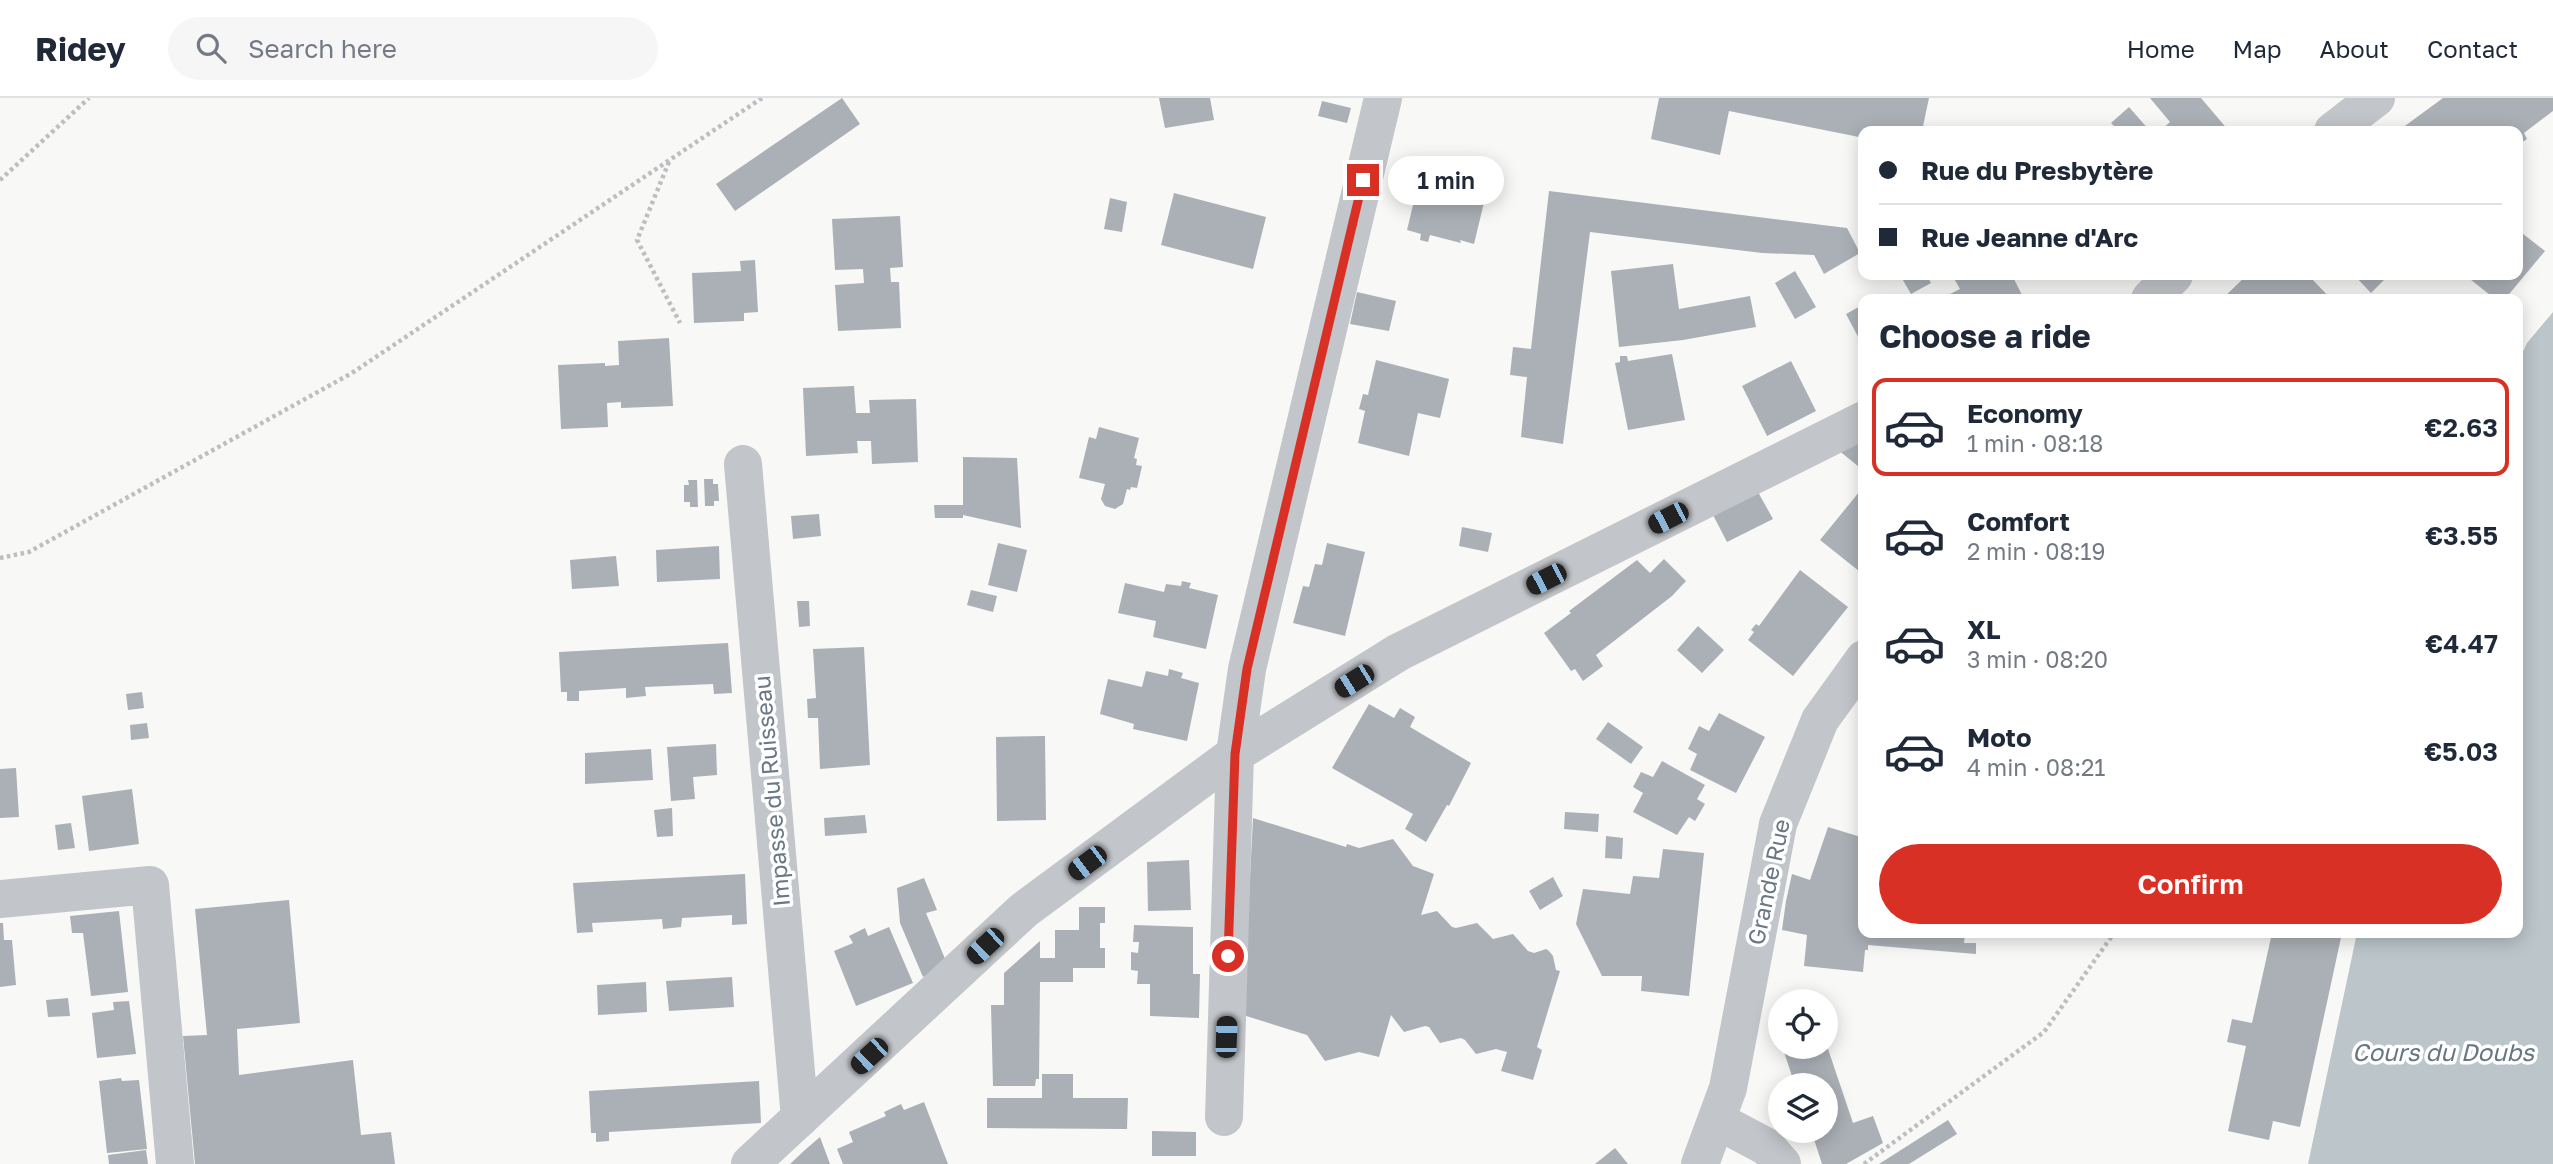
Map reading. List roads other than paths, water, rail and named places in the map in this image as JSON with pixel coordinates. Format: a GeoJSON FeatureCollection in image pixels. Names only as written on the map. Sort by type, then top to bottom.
{"type":"FeatureCollection","features":[{"type":"Feature","properties":{"kind":"street"},"geometry":{"type":"LineString","coordinates":[[1224,1118],[1235,754],[1247,669],[1383,98]]}},
{"type":"Feature","properties":{"kind":"street"},"geometry":{"type":"LineString","coordinates":[[2340,126],[2376,98]]}},
{"type":"Feature","properties":{"kind":"street"},"geometry":{"type":"LineString","coordinates":[[2155,294],[2169,280]]}},
{"type":"Feature","properties":{"kind":"street"},"geometry":{"type":"LineString","coordinates":[[750,1164],[1024,909],[1235,754],[1399,652],[1858,423]]}},
{"type":"Feature","properties":{"kind":"street","name":"Impasse du Ruisseau"},"geometry":{"type":"LineString","coordinates":[[743,464],[800,1118]]}},
{"type":"Feature","properties":{"kind":"street","name":"Grande Rue"},"geometry":{"type":"LineString","coordinates":[[1700,1164],[1728,1088],[1778,824],[1820,720],[1858,667]]}},
{"type":"Feature","properties":{"kind":"street"},"geometry":{"type":"LineString","coordinates":[[0,899],[150,885],[175,1164]]}},
{"type":"Feature","properties":{"kind":"street"},"geometry":{"type":"LineString","coordinates":[[1717,1121],[1766,1147],[1782,1164]]}},
{"type":"Feature","properties":{"kind":"water","name":"Cours du Doubs"},"geometry":{"type":"Polygon","coordinates":[[[2553,312],[2553,1164],[2308,1164],[2356,938],[2523,938],[2523,351],[2553,312]]]}}]}
